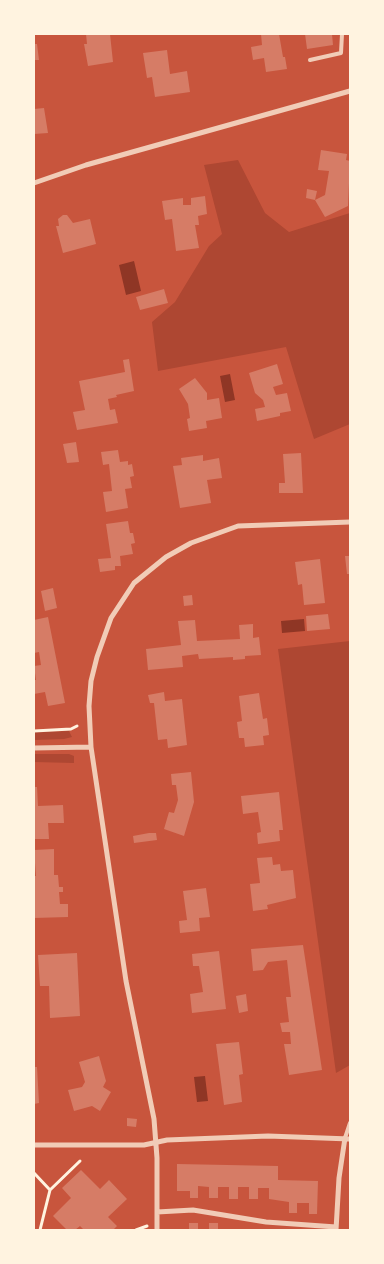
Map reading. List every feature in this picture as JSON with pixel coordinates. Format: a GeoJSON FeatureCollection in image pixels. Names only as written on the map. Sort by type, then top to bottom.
{"type":"FeatureCollection","features":[{"type":"Feature","properties":{"kind":"street"},"geometry":{"type":"LineString","coordinates":[[34,183],[86,165],[350,91]]}},
{"type":"Feature","properties":{"kind":"street"},"geometry":{"type":"LineString","coordinates":[[157,1230],[154,1118],[125,974],[91,747],[89,706],[91,681],[96,657],[111,618],[134,583],[166,557],[191,543],[226,529],[252,524],[350,522]]}},
{"type":"Feature","properties":{"kind":"street"},"geometry":{"type":"LineString","coordinates":[[34,748],[91,747]]}},
{"type":"Feature","properties":{"kind":"street"},"geometry":{"type":"LineString","coordinates":[[34,1145],[144,1145],[156,1142],[268,1136],[347,1139],[339,1178],[336,1229],[266,1222],[193,1210],[157,1212]]}},
{"type":"Feature","properties":{"kind":"lane"},"geometry":{"type":"LineString","coordinates":[[310,60],[341,53],[342,34]]}},
{"type":"Feature","properties":{"kind":"lane"},"geometry":{"type":"LineString","coordinates":[[347,1139],[350,1123]]}},
{"type":"Feature","properties":{"kind":"path"},"geometry":{"type":"LineString","coordinates":[[34,731],[71,729],[77,726]]}},
{"type":"Feature","properties":{"kind":"path"},"geometry":{"type":"LineString","coordinates":[[40,1230],[50,1190],[80,1161]]}},
{"type":"Feature","properties":{"kind":"path"},"geometry":{"type":"LineString","coordinates":[[34,1173],[50,1190]]}},
{"type":"Feature","properties":{"kind":"path"},"geometry":{"type":"LineString","coordinates":[[136,1230],[149,1226]]}},
{"type":"Feature","properties":{"kind":"shaded area"},"geometry":{"type":"Polygon","coordinates":[[[238,160],[265,213],[289,232],[350,213],[350,424],[314,439],[286,347],[158,371],[152,322],[175,302],[209,246],[222,234],[204,165],[238,160]]]}},
{"type":"Feature","properties":{"kind":"shaded area"},"geometry":{"type":"Polygon","coordinates":[[[134,261],[141,291],[126,295],[119,265],[134,261]]]}},
{"type":"Feature","properties":{"kind":"shaded area"},"geometry":{"type":"Polygon","coordinates":[[[230,374],[235,400],[225,402],[220,376],[230,374]]]}},
{"type":"Feature","properties":{"kind":"shaded area"},"geometry":{"type":"Polygon","coordinates":[[[304,619],[305,631],[282,633],[281,621],[304,619]]]}},
{"type":"Feature","properties":{"kind":"shaded area"},"geometry":{"type":"Polygon","coordinates":[[[350,641],[350,1065],[336,1073],[278,649],[350,641]]]}},
{"type":"Feature","properties":{"kind":"shaded area"},"geometry":{"type":"Polygon","coordinates":[[[69,731],[72,737],[34,740],[34,732],[69,731]]]}},
{"type":"Feature","properties":{"kind":"shaded area"},"geometry":{"type":"Polygon","coordinates":[[[34,754],[69,754],[74,756],[74,763],[34,762],[34,754]]]}},
{"type":"Feature","properties":{"kind":"shaded area"},"geometry":{"type":"Polygon","coordinates":[[[205,1076],[208,1101],[197,1102],[194,1077],[205,1076]]]}},
{"type":"Feature","properties":{"kind":"building"},"geometry":{"type":"Polygon","coordinates":[[[86,34],[110,34],[113,62],[88,66],[84,44],[87,44],[86,34]]]}},
{"type":"Feature","properties":{"kind":"building"},"geometry":{"type":"Polygon","coordinates":[[[261,34],[279,34],[287,69],[266,72],[264,58],[253,60],[251,47],[262,45],[261,34]]]}},
{"type":"Feature","properties":{"kind":"building"},"geometry":{"type":"Polygon","coordinates":[[[305,34],[332,34],[333,45],[307,49],[305,34]]]}},
{"type":"Feature","properties":{"kind":"building"},"geometry":{"type":"Polygon","coordinates":[[[34,44],[37,44],[39,60],[34,60],[34,44]]]}},
{"type":"Feature","properties":{"kind":"building"},"geometry":{"type":"Polygon","coordinates":[[[167,50],[170,74],[187,71],[190,92],[155,97],[152,77],[147,78],[143,53],[167,50]]]}},
{"type":"Feature","properties":{"kind":"building"},"geometry":{"type":"Polygon","coordinates":[[[44,108],[48,133],[34,134],[34,109],[44,108]]]}},
{"type":"Feature","properties":{"kind":"building"},"geometry":{"type":"Polygon","coordinates":[[[321,150],[347,154],[346,160],[350,161],[348,206],[325,217],[315,200],[325,195],[329,171],[318,170],[321,150]]]}},
{"type":"Feature","properties":{"kind":"building"},"geometry":{"type":"Polygon","coordinates":[[[307,189],[317,191],[315,200],[306,198],[307,189]]]}},
{"type":"Feature","properties":{"kind":"building"},"geometry":{"type":"Polygon","coordinates":[[[205,196],[207,214],[198,216],[199,225],[195,225],[199,248],[176,251],[172,219],[165,220],[162,201],[183,198],[183,205],[191,205],[191,198],[205,196]]]}},
{"type":"Feature","properties":{"kind":"building"},"geometry":{"type":"Polygon","coordinates":[[[63,215],[67,215],[73,223],[90,219],[96,244],[63,253],[56,226],[59,226],[58,219],[63,215]]]}},
{"type":"Feature","properties":{"kind":"building"},"geometry":{"type":"Polygon","coordinates":[[[164,289],[168,303],[140,310],[136,297],[164,289]]]}},
{"type":"Feature","properties":{"kind":"building"},"geometry":{"type":"Polygon","coordinates":[[[129,359],[134,391],[108,399],[110,410],[115,409],[118,423],[77,430],[73,412],[85,410],[79,381],[125,372],[123,360],[129,359]]]}},
{"type":"Feature","properties":{"kind":"building"},"geometry":{"type":"Polygon","coordinates":[[[277,364],[283,384],[273,387],[276,395],[287,393],[291,411],[280,413],[280,416],[257,421],[255,409],[265,407],[263,400],[255,393],[249,373],[277,364]]]}},
{"type":"Feature","properties":{"kind":"building"},"geometry":{"type":"Polygon","coordinates":[[[195,378],[207,393],[207,400],[219,398],[222,418],[206,421],[207,428],[189,431],[187,419],[190,418],[188,404],[179,389],[195,378]]]}},
{"type":"Feature","properties":{"kind":"building"},"geometry":{"type":"Polygon","coordinates":[[[76,442],[79,462],[67,463],[63,444],[76,442]]]}},
{"type":"Feature","properties":{"kind":"building"},"geometry":{"type":"Polygon","coordinates":[[[118,450],[120,462],[128,461],[128,465],[132,464],[134,476],[130,477],[132,488],[125,489],[128,508],[106,512],[103,492],[112,491],[109,464],[103,465],[101,452],[118,450]]]}},
{"type":"Feature","properties":{"kind":"building"},"geometry":{"type":"Polygon","coordinates":[[[301,453],[303,493],[279,493],[279,483],[285,483],[283,454],[301,453]]]}},
{"type":"Feature","properties":{"kind":"building"},"geometry":{"type":"Polygon","coordinates":[[[203,455],[203,461],[219,458],[222,478],[207,480],[211,503],[180,508],[173,466],[182,465],[181,458],[203,455]]]}},
{"type":"Feature","properties":{"kind":"building"},"geometry":{"type":"Polygon","coordinates":[[[128,521],[130,533],[133,533],[135,543],[131,544],[133,554],[120,556],[121,566],[115,566],[115,570],[100,572],[98,559],[111,558],[106,524],[128,521]]]}},
{"type":"Feature","properties":{"kind":"building"},"geometry":{"type":"Polygon","coordinates":[[[345,556],[350,556],[350,574],[347,574],[345,556]]]}},
{"type":"Feature","properties":{"kind":"building"},"geometry":{"type":"Polygon","coordinates":[[[320,559],[325,603],[304,605],[302,584],[298,585],[295,562],[320,559]]]}},
{"type":"Feature","properties":{"kind":"building"},"geometry":{"type":"Polygon","coordinates":[[[53,588],[57,608],[45,611],[41,591],[53,588]]]}},
{"type":"Feature","properties":{"kind":"building"},"geometry":{"type":"Polygon","coordinates":[[[192,595],[193,605],[184,606],[183,596],[192,595]]]}},
{"type":"Feature","properties":{"kind":"building"},"geometry":{"type":"Polygon","coordinates":[[[328,614],[330,629],[307,631],[306,616],[328,614]]]}},
{"type":"Feature","properties":{"kind":"building"},"geometry":{"type":"Polygon","coordinates":[[[48,617],[65,703],[48,706],[45,692],[34,694],[34,680],[36,680],[34,666],[41,665],[39,652],[34,653],[34,620],[48,617]]]}},
{"type":"Feature","properties":{"kind":"building"},"geometry":{"type":"Polygon","coordinates":[[[195,620],[197,641],[240,639],[239,625],[253,624],[253,638],[259,637],[261,655],[245,656],[245,659],[233,660],[233,657],[199,659],[198,654],[182,656],[183,667],[148,670],[146,649],[181,645],[178,621],[195,620]]]}},
{"type":"Feature","properties":{"kind":"building"},"geometry":{"type":"Polygon","coordinates":[[[164,692],[165,701],[182,699],[187,745],[168,748],[167,739],[158,740],[154,703],[150,703],[148,695],[164,692]]]}},
{"type":"Feature","properties":{"kind":"building"},"geometry":{"type":"Polygon","coordinates":[[[259,693],[263,719],[267,718],[269,735],[263,736],[264,745],[245,747],[244,738],[239,738],[237,722],[242,721],[239,696],[259,693]]]}},
{"type":"Feature","properties":{"kind":"building"},"geometry":{"type":"Polygon","coordinates":[[[191,772],[194,802],[184,836],[164,829],[169,812],[174,813],[178,800],[176,785],[172,785],[171,774],[191,772]]]}},
{"type":"Feature","properties":{"kind":"building"},"geometry":{"type":"Polygon","coordinates":[[[34,787],[37,787],[38,806],[63,805],[64,823],[48,823],[49,839],[34,839],[34,787]]]}},
{"type":"Feature","properties":{"kind":"building"},"geometry":{"type":"Polygon","coordinates":[[[279,792],[283,830],[279,830],[280,841],[258,844],[257,833],[261,832],[258,812],[243,814],[241,796],[279,792]]]}},
{"type":"Feature","properties":{"kind":"building"},"geometry":{"type":"Polygon","coordinates":[[[156,833],[157,840],[134,843],[133,836],[156,833]]]}},
{"type":"Feature","properties":{"kind":"building"},"geometry":{"type":"Polygon","coordinates":[[[54,849],[54,875],[58,875],[59,887],[63,887],[63,892],[59,892],[60,904],[68,904],[68,917],[34,918],[34,876],[36,876],[34,850],[54,849]]]}},
{"type":"Feature","properties":{"kind":"building"},"geometry":{"type":"Polygon","coordinates":[[[272,857],[273,865],[280,864],[281,871],[293,870],[296,898],[267,905],[268,909],[253,911],[250,884],[260,883],[257,858],[272,857]]]}},
{"type":"Feature","properties":{"kind":"building"},"geometry":{"type":"Polygon","coordinates":[[[206,888],[210,917],[199,918],[200,931],[180,933],[179,921],[187,920],[183,891],[206,888]]]}},
{"type":"Feature","properties":{"kind":"building"},"geometry":{"type":"Polygon","coordinates":[[[303,945],[322,1070],[289,1075],[284,1044],[291,1044],[290,1032],[282,1032],[280,1023],[289,1022],[286,997],[291,997],[287,960],[268,962],[263,970],[253,971],[251,949],[303,945]]]}},
{"type":"Feature","properties":{"kind":"building"},"geometry":{"type":"Polygon","coordinates":[[[219,951],[226,1009],[192,1013],[190,994],[203,992],[199,966],[193,966],[192,954],[219,951]]]}},
{"type":"Feature","properties":{"kind":"building"},"geometry":{"type":"Polygon","coordinates":[[[77,953],[80,1016],[50,1018],[49,986],[40,986],[38,955],[77,953]]]}},
{"type":"Feature","properties":{"kind":"building"},"geometry":{"type":"Polygon","coordinates":[[[246,994],[248,1011],[239,1013],[236,996],[246,994]]]}},
{"type":"Feature","properties":{"kind":"building"},"geometry":{"type":"Polygon","coordinates":[[[239,1042],[243,1074],[239,1075],[242,1102],[224,1105],[216,1044],[239,1042]]]}},
{"type":"Feature","properties":{"kind":"building"},"geometry":{"type":"Polygon","coordinates":[[[99,1056],[106,1081],[103,1087],[111,1092],[100,1111],[92,1106],[74,1111],[68,1090],[82,1087],[85,1082],[79,1062],[99,1056]]]}},
{"type":"Feature","properties":{"kind":"building"},"geometry":{"type":"Polygon","coordinates":[[[34,1067],[37,1067],[39,1103],[34,1104],[34,1067]]]}},
{"type":"Feature","properties":{"kind":"building"},"geometry":{"type":"Polygon","coordinates":[[[127,1118],[137,1119],[136,1127],[127,1126],[127,1118]]]}},
{"type":"Feature","properties":{"kind":"building"},"geometry":{"type":"Polygon","coordinates":[[[177,1164],[278,1166],[278,1180],[318,1181],[317,1214],[309,1214],[309,1203],[297,1203],[297,1213],[289,1213],[289,1202],[269,1199],[269,1188],[258,1188],[258,1199],[249,1199],[249,1187],[238,1187],[238,1199],[229,1199],[229,1187],[218,1187],[218,1198],[209,1198],[209,1187],[198,1186],[198,1198],[190,1198],[190,1191],[177,1191],[177,1164]]]}},
{"type":"Feature","properties":{"kind":"building"},"geometry":{"type":"Polygon","coordinates":[[[81,1170],[100,1189],[109,1180],[127,1199],[108,1217],[117,1226],[113,1230],[84,1230],[80,1226],[75,1230],[67,1230],[53,1216],[71,1198],[62,1188],[81,1170]]]}},
{"type":"Feature","properties":{"kind":"building"},"geometry":{"type":"Polygon","coordinates":[[[189,1223],[198,1223],[198,1230],[189,1230],[189,1223]]]}},
{"type":"Feature","properties":{"kind":"building"},"geometry":{"type":"Polygon","coordinates":[[[209,1223],[218,1223],[218,1230],[209,1230],[209,1223]]]}}]}
